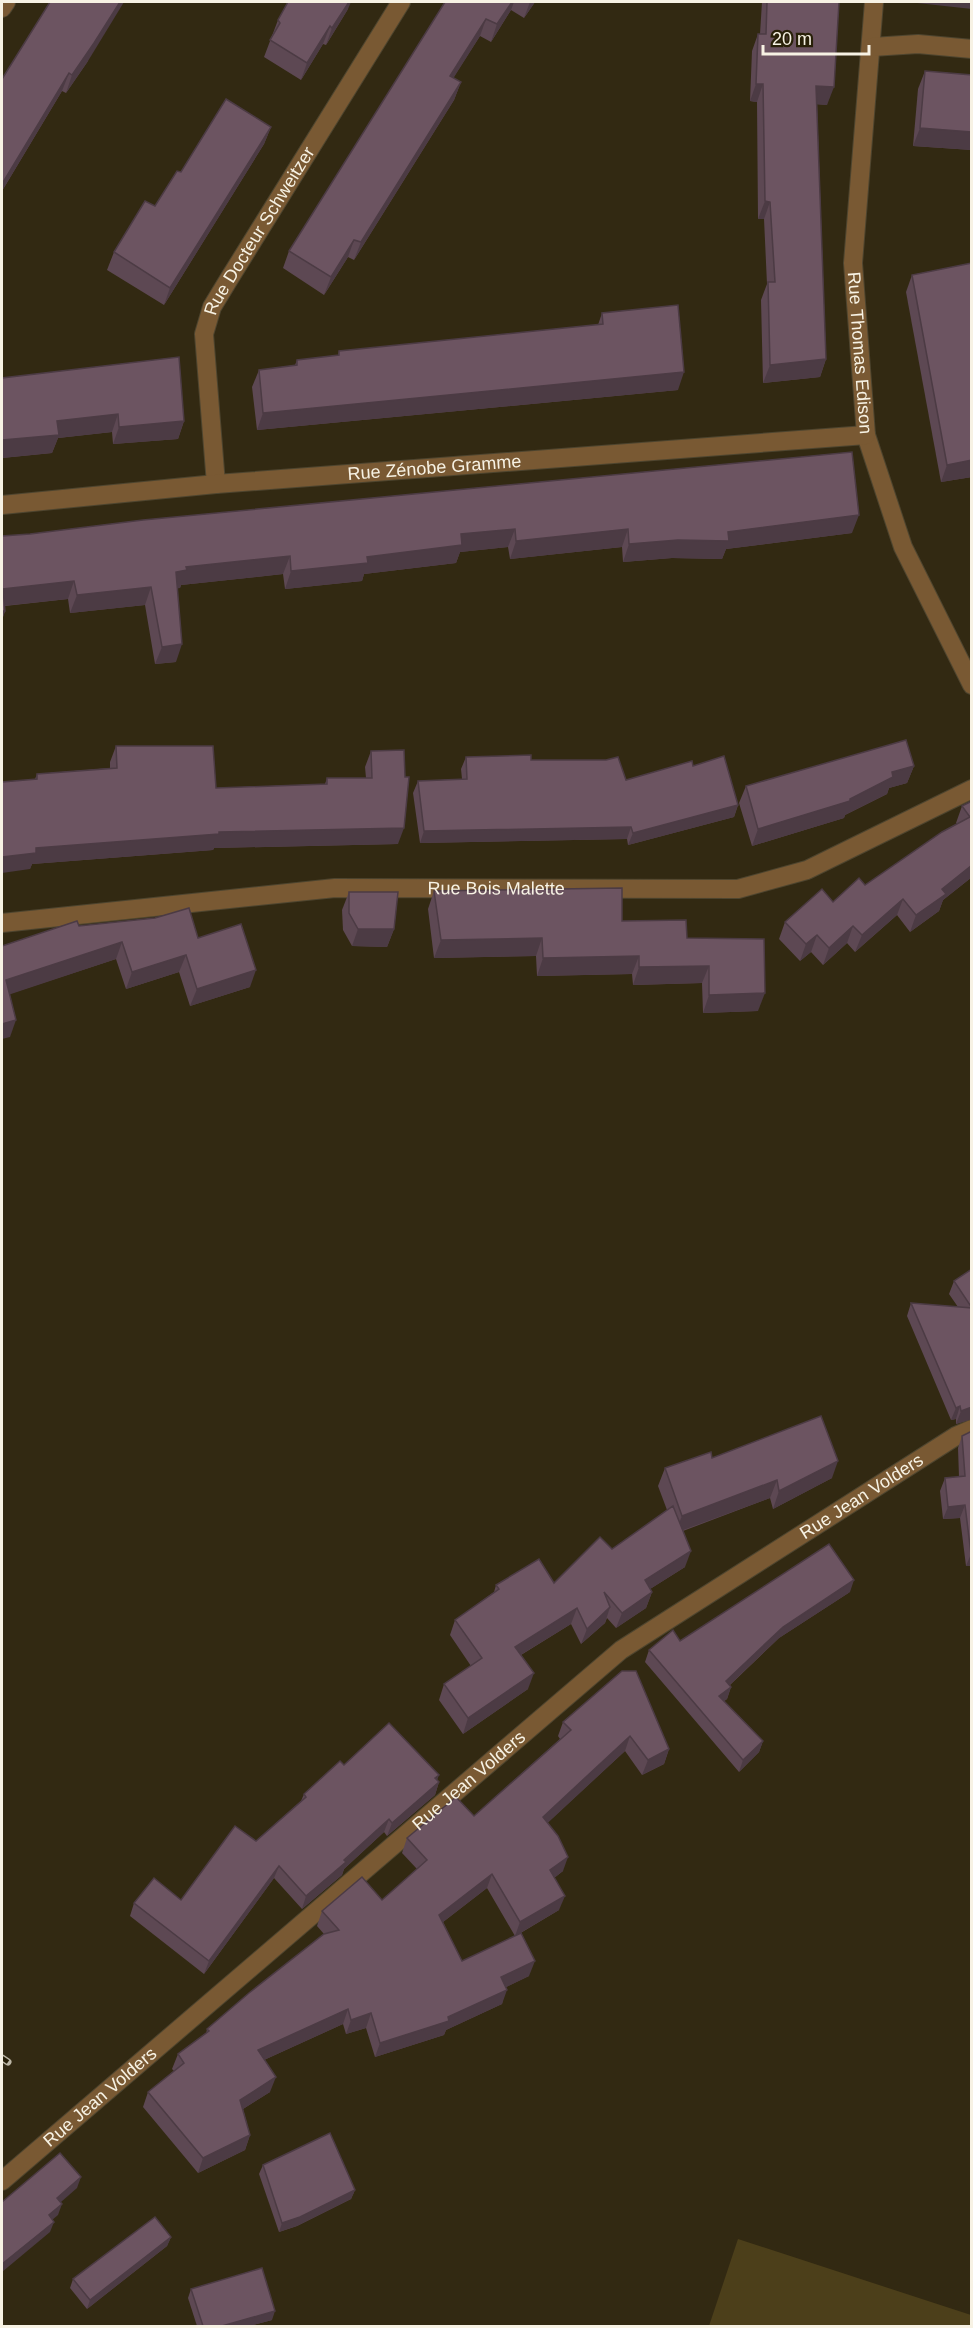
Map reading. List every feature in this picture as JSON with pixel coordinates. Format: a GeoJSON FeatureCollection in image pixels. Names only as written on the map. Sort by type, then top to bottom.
{"type":"FeatureCollection","features":[{"type":"Feature","properties":{"kind":"street"},"geometry":{"type":"LineString","coordinates":[[2,8],[6,2]]}},
{"type":"Feature","properties":{"kind":"street","name":"Rue Docteur Schweitzer"},"geometry":{"type":"LineString","coordinates":[[216,484],[204,350],[207,319],[229,279],[401,2]]}},
{"type":"Feature","properties":{"kind":"street","name":"Rue Thomas Edison"},"geometry":{"type":"LineString","coordinates":[[874,2],[853,263],[866,435],[903,547],[972,685]]}},
{"type":"Feature","properties":{"kind":"street"},"geometry":{"type":"LineString","coordinates":[[872,47],[918,44],[972,49]]}},
{"type":"Feature","properties":{"kind":"street","name":"Rue Zénobe Gramme"},"geometry":{"type":"LineString","coordinates":[[2,505],[216,484],[866,435]]}},
{"type":"Feature","properties":{"kind":"street","name":"Rue Bois Malette"},"geometry":{"type":"LineString","coordinates":[[2,923],[334,888],[738,889],[807,870],[972,789]]}},
{"type":"Feature","properties":{"kind":"street","name":"Rue Jean Volders"},"geometry":{"type":"LineString","coordinates":[[2,2181],[621,1650],[956,1436],[972,1429]]}},
{"type":"Feature","properties":{"kind":"shaded area"},"geometry":{"type":"Polygon","coordinates":[[[738,2239],[971,2315],[971,2326],[709,2326],[738,2239]]]}},
{"type":"Feature","properties":{"kind":"building"},"geometry":{"type":"Polygon","coordinates":[[[50,2],[120,2],[72,75],[69,73],[2,184],[2,79],[50,2]]]}},
{"type":"Feature","properties":{"kind":"building"},"geometry":{"type":"Polygon","coordinates":[[[288,2],[349,2],[332,28],[330,26],[307,63],[270,40],[288,2]]]}},
{"type":"Feature","properties":{"kind":"building"},"geometry":{"type":"Polygon","coordinates":[[[445,2],[512,2],[497,24],[486,19],[450,76],[461,82],[361,242],[354,240],[331,277],[289,251],[445,2]]]}},
{"type":"Feature","properties":{"kind":"building"},"geometry":{"type":"Polygon","coordinates":[[[767,2],[839,2],[834,87],[816,86],[826,359],[770,365],[768,282],[775,282],[770,202],[765,201],[763,84],[756,84],[758,34],[766,34],[767,2]]]}},
{"type":"Feature","properties":{"kind":"building"},"geometry":{"type":"Polygon","coordinates":[[[925,71],[972,75],[972,132],[920,128],[925,71]]]}},
{"type":"Feature","properties":{"kind":"building"},"geometry":{"type":"Polygon","coordinates":[[[226,99],[271,127],[170,288],[114,252],[145,201],[155,206],[177,171],[181,172],[226,99]]]}},
{"type":"Feature","properties":{"kind":"building"},"geometry":{"type":"Polygon","coordinates":[[[972,263],[972,460],[947,465],[912,275],[972,263]]]}},
{"type":"Feature","properties":{"kind":"building"},"geometry":{"type":"Polygon","coordinates":[[[678,305],[684,372],[263,413],[259,370],[297,365],[297,360],[339,355],[339,351],[603,324],[602,313],[678,305]]]}},
{"type":"Feature","properties":{"kind":"building"},"geometry":{"type":"Polygon","coordinates":[[[179,357],[184,421],[119,427],[118,414],[57,421],[59,435],[2,440],[2,378],[179,357]]]}},
{"type":"Feature","properties":{"kind":"building"},"geometry":{"type":"Polygon","coordinates":[[[852,452],[859,515],[728,532],[729,541],[678,540],[629,544],[628,529],[516,541],[515,529],[461,534],[462,545],[367,557],[368,563],[291,571],[290,556],[186,567],[187,570],[176,572],[182,644],[162,647],[151,587],[77,595],[74,581],[3,589],[5,611],[2,611],[2,536],[143,520],[852,452]]]}},
{"type":"Feature","properties":{"kind":"building"},"geometry":{"type":"Polygon","coordinates":[[[906,740],[914,766],[892,772],[893,777],[850,801],[758,829],[746,786],[906,740]]]}},
{"type":"Feature","properties":{"kind":"building"},"geometry":{"type":"Polygon","coordinates":[[[116,746],[213,746],[216,788],[327,784],[327,778],[372,778],[371,751],[404,750],[405,777],[409,777],[404,828],[219,832],[219,834],[36,848],[36,853],[2,857],[2,782],[37,779],[37,774],[117,768],[116,746]]]}},
{"type":"Feature","properties":{"kind":"building"},"geometry":{"type":"Polygon","coordinates":[[[531,755],[531,760],[606,760],[618,757],[626,780],[692,761],[693,766],[724,756],[738,805],[633,833],[631,827],[424,831],[418,781],[467,779],[466,757],[531,755]]]}},
{"type":"Feature","properties":{"kind":"building"},"geometry":{"type":"Polygon","coordinates":[[[972,801],[972,865],[942,889],[946,894],[916,915],[903,899],[862,935],[853,926],[829,948],[817,935],[806,944],[785,922],[822,889],[833,902],[859,878],[865,885],[942,832],[970,817],[962,806],[972,801]]]}},
{"type":"Feature","properties":{"kind":"building"},"geometry":{"type":"Polygon","coordinates":[[[622,888],[622,921],[686,920],[687,938],[764,939],[765,993],[709,995],[709,966],[639,967],[639,956],[543,958],[542,938],[441,940],[434,891],[622,888]]]}},
{"type":"Feature","properties":{"kind":"building"},"geometry":{"type":"Polygon","coordinates":[[[349,892],[398,892],[394,929],[358,929],[349,913],[349,892]]]}},
{"type":"Feature","properties":{"kind":"building"},"geometry":{"type":"Polygon","coordinates":[[[189,908],[198,938],[241,924],[256,970],[197,989],[186,955],[132,972],[122,942],[6,980],[16,1020],[2,1024],[2,946],[77,921],[79,926],[155,918],[189,908]]]}},
{"type":"Feature","properties":{"kind":"building"},"geometry":{"type":"Polygon","coordinates":[[[972,1269],[972,1308],[954,1281],[972,1269]]]}},
{"type":"Feature","properties":{"kind":"building"},"geometry":{"type":"Polygon","coordinates":[[[911,1303],[972,1308],[972,1407],[961,1411],[960,1406],[956,1408],[911,1303]]]}},
{"type":"Feature","properties":{"kind":"building"},"geometry":{"type":"Polygon","coordinates":[[[821,1416],[838,1461],[779,1491],[777,1480],[682,1516],[665,1468],[711,1452],[712,1458],[821,1416]]]}},
{"type":"Feature","properties":{"kind":"building"},"geometry":{"type":"Polygon","coordinates":[[[972,1431],[971,1554],[965,1505],[948,1507],[945,1478],[965,1476],[962,1436],[972,1431]]]}},
{"type":"Feature","properties":{"kind":"building"},"geometry":{"type":"Polygon","coordinates":[[[673,1506],[691,1551],[645,1580],[652,1592],[622,1613],[604,1592],[610,1607],[587,1629],[577,1608],[515,1647],[534,1673],[468,1718],[444,1684],[482,1658],[455,1620],[499,1589],[496,1585],[539,1559],[554,1583],[600,1537],[612,1549],[673,1506]]]}},
{"type":"Feature","properties":{"kind":"building"},"geometry":{"type":"Polygon","coordinates":[[[829,1544],[854,1580],[783,1627],[726,1681],[731,1687],[719,1696],[763,1741],[743,1760],[649,1650],[673,1630],[680,1641],[829,1544]]]}},
{"type":"Feature","properties":{"kind":"building"},"geometry":{"type":"Polygon","coordinates":[[[622,1671],[636,1671],[669,1749],[648,1760],[630,1736],[543,1817],[558,1836],[568,1857],[550,1870],[565,1896],[520,1922],[492,1874],[439,1915],[462,1961],[521,1933],[535,1961],[501,1977],[507,1990],[448,2017],[449,2021],[380,2043],[371,2013],[351,2020],[348,2009],[258,2050],[276,2077],[240,2100],[250,2135],[203,2158],[148,2092],[184,2063],[178,2054],[209,2031],[207,2029],[249,1993],[324,1934],[339,1930],[322,1911],[362,1877],[382,1900],[427,1860],[407,1838],[456,1797],[474,1816],[571,1730],[563,1722],[622,1671]]]}},
{"type":"Feature","properties":{"kind":"building"},"geometry":{"type":"Polygon","coordinates":[[[389,1723],[439,1775],[435,1778],[439,1782],[392,1823],[389,1819],[344,1860],[346,1862],[306,1896],[279,1866],[209,1961],[134,1903],[154,1878],[181,1900],[235,1826],[256,1841],[306,1797],[304,1794],[340,1761],[344,1765],[389,1723]]]}},
{"type":"Feature","properties":{"kind":"building"},"geometry":{"type":"Polygon","coordinates":[[[330,2133],[355,2190],[300,2217],[282,2223],[263,2165],[330,2133]]]}},
{"type":"Feature","properties":{"kind":"building"},"geometry":{"type":"Polygon","coordinates":[[[60,2153],[81,2177],[57,2198],[62,2204],[49,2215],[54,2222],[2,2264],[2,2202],[60,2153]]]}},
{"type":"Feature","properties":{"kind":"building"},"geometry":{"type":"Polygon","coordinates":[[[155,2217],[171,2237],[90,2300],[73,2279],[155,2217]]]}},
{"type":"Feature","properties":{"kind":"building"},"geometry":{"type":"Polygon","coordinates":[[[262,2268],[275,2311],[222,2326],[203,2326],[191,2289],[262,2268]]]}},
{"type":"Feature","properties":{"kind":"railway"},"geometry":{"type":"LineString","coordinates":[[2,2058],[8,2062]]}}]}
